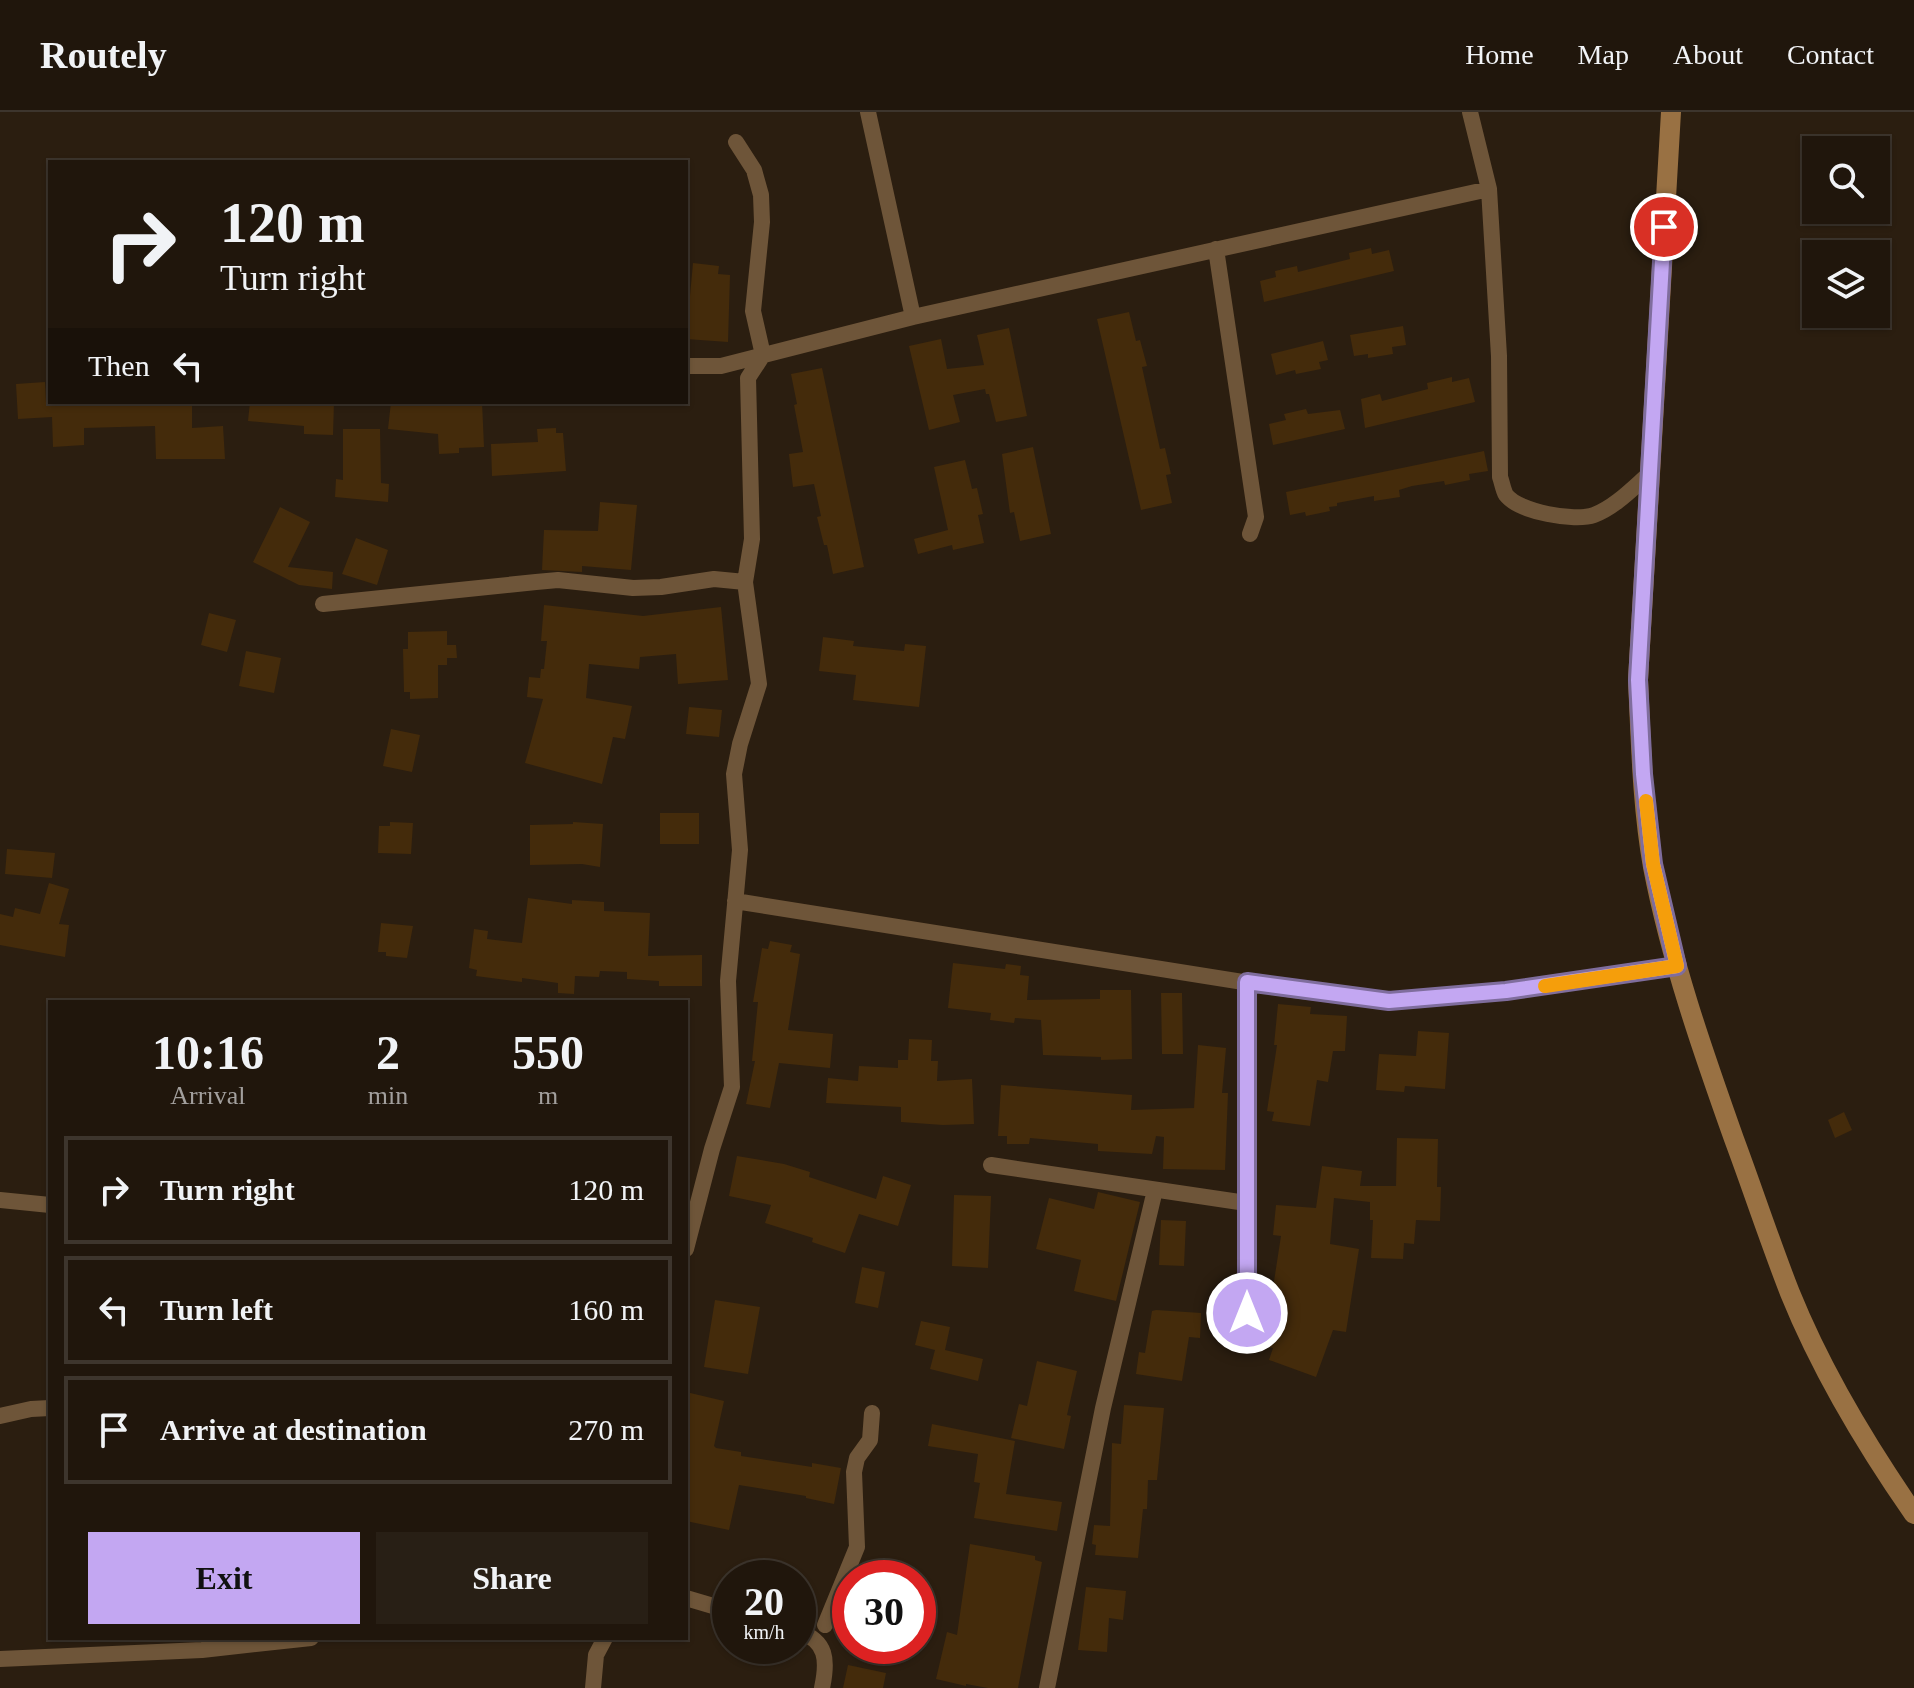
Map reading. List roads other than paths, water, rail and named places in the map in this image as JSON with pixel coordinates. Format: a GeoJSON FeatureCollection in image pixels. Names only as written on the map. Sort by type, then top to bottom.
{"type":"FeatureCollection","features":[{"type":"Feature","properties":{"kind":"main road"},"geometry":{"type":"LineString","coordinates":[[1671,112],[1638,680],[1643,774],[1653,864],[1697,1034],[1791,1295],[1870,1451],[1914,1514]]}},
{"type":"Feature","properties":{"kind":"street"},"geometry":{"type":"LineString","coordinates":[[868,112],[913,317]]}},
{"type":"Feature","properties":{"kind":"street"},"geometry":{"type":"LineString","coordinates":[[1470,112],[1489,189],[1499,356],[1500,477],[1507,496],[1528,509],[1561,517],[1592,516],[1612,505],[1649,474]]}},
{"type":"Feature","properties":{"kind":"street"},"geometry":{"type":"LineString","coordinates":[[690,1222],[732,1087],[728,981],[740,850],[734,774],[759,684],[745,582],[752,539],[748,378],[763,355],[753,311],[762,222],[761,195],[754,170],[736,142]]}},
{"type":"Feature","properties":{"kind":"street"},"geometry":{"type":"LineString","coordinates":[[688,366],[721,366],[913,317],[1489,189]]}},
{"type":"Feature","properties":{"kind":"street"},"geometry":{"type":"LineString","coordinates":[[1216,249],[1256,517],[1250,534]]}},
{"type":"Feature","properties":{"kind":"street"},"geometry":{"type":"LineString","coordinates":[[323,604],[558,580],[633,588],[714,579],[745,582]]}},
{"type":"Feature","properties":{"kind":"street"},"geometry":{"type":"LineString","coordinates":[[735,901],[1247,982],[1389,1001],[1506,991],[1677,966]]}},
{"type":"Feature","properties":{"kind":"street"},"geometry":{"type":"LineString","coordinates":[[1247,982],[1247,1313]]}},
{"type":"Feature","properties":{"kind":"street"},"geometry":{"type":"LineString","coordinates":[[991,1165],[1246,1203]]}},
{"type":"Feature","properties":{"kind":"street"},"geometry":{"type":"LineString","coordinates":[[1047,1688],[1103,1408],[1155,1190]]}},
{"type":"Feature","properties":{"kind":"street"},"geometry":{"type":"LineString","coordinates":[[0,1200],[48,1205]]}},
{"type":"Feature","properties":{"kind":"street"},"geometry":{"type":"LineString","coordinates":[[0,1416],[48,1408]]}},
{"type":"Feature","properties":{"kind":"street"},"geometry":{"type":"LineString","coordinates":[[816,1632],[825,1625],[857,1547],[854,1472],[857,1458],[870,1440],[872,1413]]}},
{"type":"Feature","properties":{"kind":"street"},"geometry":{"type":"LineString","coordinates":[[688,1599],[712,1606]]}},
{"type":"Feature","properties":{"kind":"street"},"geometry":{"type":"LineString","coordinates":[[0,1659],[202,1650],[293,1640]]}},
{"type":"Feature","properties":{"kind":"street"},"geometry":{"type":"LineString","coordinates":[[593,1688],[596,1655],[604,1640]]}},
{"type":"Feature","properties":{"kind":"street"},"geometry":{"type":"LineString","coordinates":[[816,1646],[825,1660],[822,1688]]}}]}
